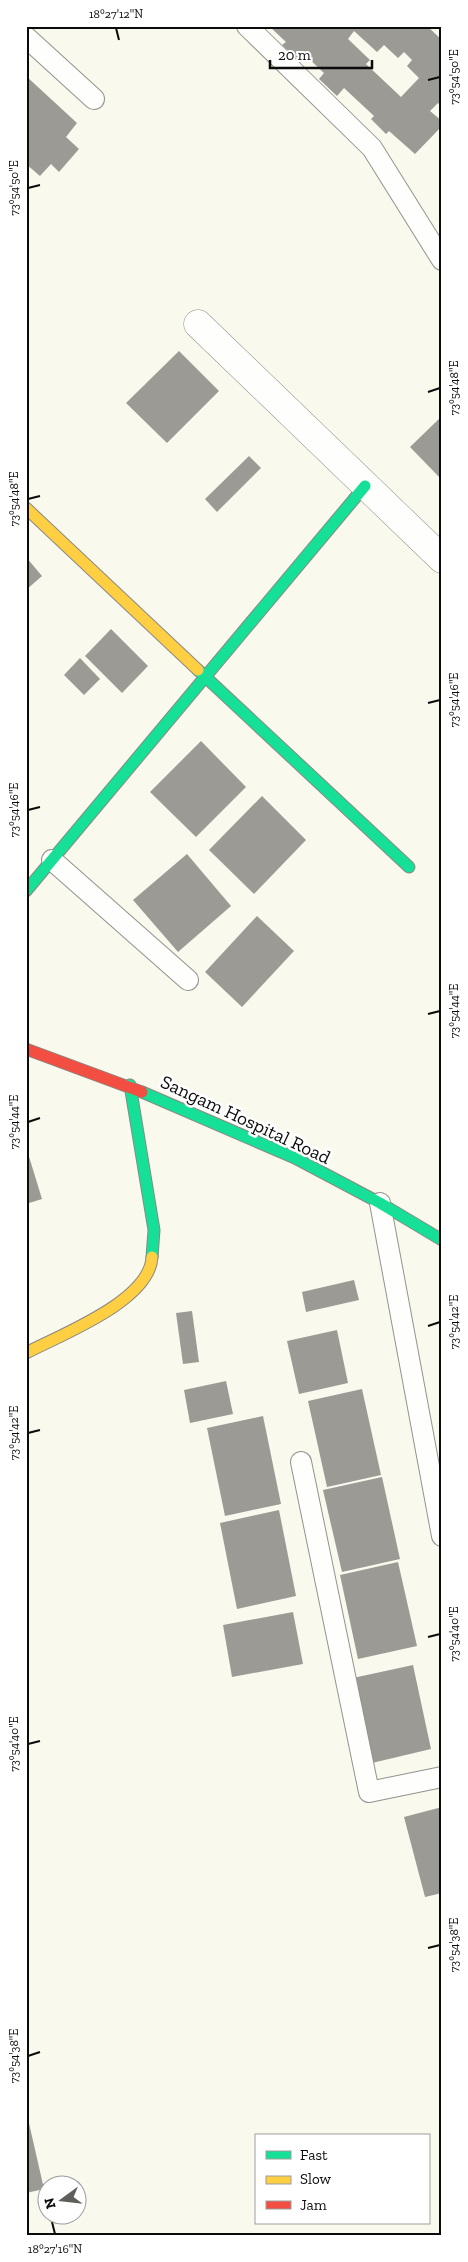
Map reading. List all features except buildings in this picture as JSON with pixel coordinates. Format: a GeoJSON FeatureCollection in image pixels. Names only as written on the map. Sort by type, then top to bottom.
{"type":"FeatureCollection","features":[{"type":"Feature","properties":{"kind":"street"},"geometry":{"type":"LineString","coordinates":[[198,324],[442,559]]}},
{"type":"Feature","properties":{"kind":"street"},"geometry":{"type":"LineString","coordinates":[[26,891],[365,486]]}},
{"type":"Feature","properties":{"kind":"street"},"geometry":{"type":"LineString","coordinates":[[26,508],[409,867]]}},
{"type":"Feature","properties":{"kind":"street","name":"Sangam Hospital Road"},"geometry":{"type":"LineString","coordinates":[[26,1049],[130,1085],[283,1153],[380,1203],[442,1240]]}},
{"type":"Feature","properties":{"kind":"street"},"geometry":{"type":"LineString","coordinates":[[26,1353],[117,1304],[138,1287],[152,1266],[154,1230],[130,1085]]}},
{"type":"Feature","properties":{"kind":"lane"},"geometry":{"type":"LineString","coordinates":[[247,26],[372,148],[442,260]]}},
{"type":"Feature","properties":{"kind":"lane"},"geometry":{"type":"LineString","coordinates":[[26,37],[94,99]]}},
{"type":"Feature","properties":{"kind":"lane"},"geometry":{"type":"LineString","coordinates":[[52,860],[188,980]]}},
{"type":"Feature","properties":{"kind":"lane"},"geometry":{"type":"LineString","coordinates":[[380,1203],[442,1536]]}},
{"type":"Feature","properties":{"kind":"lane"},"geometry":{"type":"LineString","coordinates":[[301,1462],[369,1792],[442,1777]]}},
{"type":"Feature","properties":{"kind":"traffic: fast"},"geometry":{"type":"LineString","coordinates":[[26,891],[365,486]]}},
{"type":"Feature","properties":{"kind":"traffic: fast"},"geometry":{"type":"LineString","coordinates":[[198,670],[409,867]]}},
{"type":"Feature","properties":{"kind":"traffic: fast"},"geometry":{"type":"LineString","coordinates":[[130,1085],[154,1230],[152,1257]]}},
{"type":"Feature","properties":{"kind":"traffic: fast"},"geometry":{"type":"LineString","coordinates":[[142,1092],[295,1158],[380,1203],[442,1240]]}},
{"type":"Feature","properties":{"kind":"traffic: slow"},"geometry":{"type":"LineString","coordinates":[[26,508],[198,670]]}},
{"type":"Feature","properties":{"kind":"traffic: slow"},"geometry":{"type":"LineString","coordinates":[[26,1353],[101,1315],[120,1302],[136,1288],[147,1273],[152,1257]]}},
{"type":"Feature","properties":{"kind":"traffic: jam"},"geometry":{"type":"LineString","coordinates":[[26,1049],[142,1092]]}}]}
